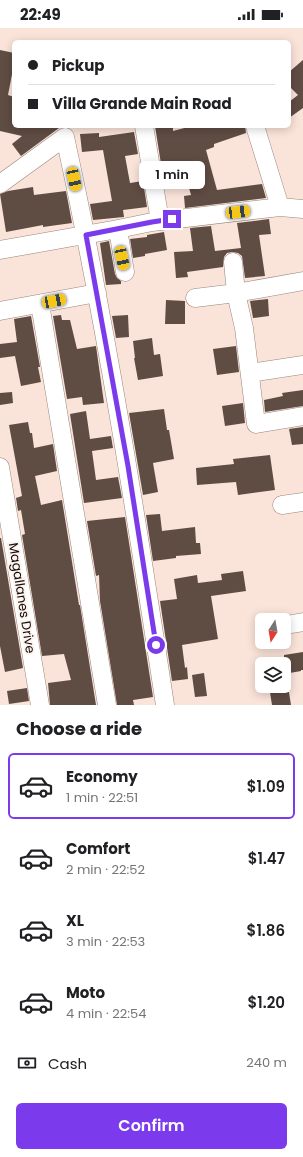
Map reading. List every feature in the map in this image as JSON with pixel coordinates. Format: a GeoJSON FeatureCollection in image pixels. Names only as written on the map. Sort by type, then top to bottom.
{"type":"FeatureCollection","features":[{"type":"Feature","properties":{"kind":"street"},"geometry":{"type":"LineString","coordinates":[[144,128],[160,221]]}},
{"type":"Feature","properties":{"kind":"street"},"geometry":{"type":"LineString","coordinates":[[256,128],[280,207]]}},
{"type":"Feature","properties":{"kind":"street"},"geometry":{"type":"LineString","coordinates":[[0,184],[65,137],[86,235],[128,466],[165,705]]}},
{"type":"Feature","properties":{"kind":"street"},"geometry":{"type":"LineString","coordinates":[[0,250],[160,221],[280,207],[303,209]]}},
{"type":"Feature","properties":{"kind":"street"},"geometry":{"type":"LineString","coordinates":[[118,229],[125,272]]}},
{"type":"Feature","properties":{"kind":"street"},"geometry":{"type":"LineString","coordinates":[[233,262],[236,293],[244,328],[256,424],[303,416]]}},
{"type":"Feature","properties":{"kind":"street"},"geometry":{"type":"LineString","coordinates":[[195,298],[236,293],[303,281]]}},
{"type":"Feature","properties":{"kind":"street"},"geometry":{"type":"LineString","coordinates":[[0,311],[97,293]]}},
{"type":"Feature","properties":{"kind":"street"},"geometry":{"type":"LineString","coordinates":[[40,304],[107,705]]}},
{"type":"Feature","properties":{"kind":"street"},"geometry":{"type":"LineString","coordinates":[[250,373],[303,365]]}},
{"type":"Feature","properties":{"kind":"street","name":"Magallanes Drive"},"geometry":{"type":"LineString","coordinates":[[0,467],[40,705]]}},
{"type":"Feature","properties":{"kind":"street"},"geometry":{"type":"LineString","coordinates":[[282,505],[303,502]]}},
{"type":"Feature","properties":{"kind":"building"},"geometry":{"type":"Polygon","coordinates":[[[0,50],[12,53],[12,74],[8,95],[12,96],[12,128],[59,128],[21,156],[12,144],[22,136],[0,131],[0,50]]]}},
{"type":"Feature","properties":{"kind":"building"},"geometry":{"type":"Polygon","coordinates":[[[303,60],[303,108],[291,117],[291,100],[298,95],[291,88],[291,70],[303,60]]]}},
{"type":"Feature","properties":{"kind":"building"},"geometry":{"type":"Polygon","coordinates":[[[155,128],[173,128],[173,131],[184,128],[245,128],[246,133],[214,144],[214,147],[206,150],[217,190],[262,184],[266,198],[185,208],[184,196],[191,195],[182,163],[161,164],[155,128]]]}},
{"type":"Feature","properties":{"kind":"building"},"geometry":{"type":"Polygon","coordinates":[[[134,132],[138,154],[125,156],[130,183],[143,181],[147,207],[123,210],[124,217],[93,220],[90,204],[112,201],[103,150],[82,152],[80,134],[99,133],[99,137],[134,132]]]}},
{"type":"Feature","properties":{"kind":"building"},"geometry":{"type":"Polygon","coordinates":[[[33,187],[34,195],[66,191],[72,223],[43,227],[43,225],[6,232],[0,194],[8,191],[33,187]]]}},
{"type":"Feature","properties":{"kind":"building"},"geometry":{"type":"Polygon","coordinates":[[[269,219],[271,234],[259,235],[265,276],[245,278],[242,256],[238,253],[232,252],[227,253],[224,257],[223,267],[187,272],[188,277],[176,278],[174,252],[193,251],[190,228],[211,226],[215,251],[241,248],[237,223],[269,219]]]}},
{"type":"Feature","properties":{"kind":"building"},"geometry":{"type":"Polygon","coordinates":[[[164,232],[167,250],[133,258],[130,239],[147,237],[147,235],[164,232]]]}},
{"type":"Feature","properties":{"kind":"building"},"geometry":{"type":"Polygon","coordinates":[[[109,241],[115,274],[121,281],[121,284],[106,285],[100,243],[109,241]]]}},
{"type":"Feature","properties":{"kind":"building"},"geometry":{"type":"Polygon","coordinates":[[[268,299],[269,316],[253,318],[250,301],[268,299]]]}},
{"type":"Feature","properties":{"kind":"building"},"geometry":{"type":"Polygon","coordinates":[[[166,300],[185,301],[185,324],[165,324],[166,300]]]}},
{"type":"Feature","properties":{"kind":"building"},"geometry":{"type":"Polygon","coordinates":[[[61,315],[62,320],[70,320],[77,349],[96,346],[104,403],[83,405],[82,397],[67,399],[53,316],[61,315]]]}},
{"type":"Feature","properties":{"kind":"building"},"geometry":{"type":"Polygon","coordinates":[[[128,315],[129,337],[116,338],[112,316],[128,315]]]}},
{"type":"Feature","properties":{"kind":"building"},"geometry":{"type":"Polygon","coordinates":[[[31,316],[40,367],[38,367],[41,382],[21,386],[15,356],[0,358],[0,344],[17,342],[14,319],[31,316]]]}},
{"type":"Feature","properties":{"kind":"building"},"geometry":{"type":"Polygon","coordinates":[[[152,338],[154,355],[160,354],[163,376],[138,380],[133,341],[152,338]]]}},
{"type":"Feature","properties":{"kind":"building"},"geometry":{"type":"Polygon","coordinates":[[[236,346],[239,372],[217,375],[213,349],[236,346]]]}},
{"type":"Feature","properties":{"kind":"building"},"geometry":{"type":"Polygon","coordinates":[[[303,390],[303,406],[265,412],[264,400],[283,396],[282,393],[303,390]]]}},
{"type":"Feature","properties":{"kind":"building"},"geometry":{"type":"Polygon","coordinates":[[[12,392],[13,403],[0,405],[0,393],[12,392]]]}},
{"type":"Feature","properties":{"kind":"building"},"geometry":{"type":"Polygon","coordinates":[[[243,403],[245,423],[225,426],[222,406],[243,403]]]}},
{"type":"Feature","properties":{"kind":"building"},"geometry":{"type":"Polygon","coordinates":[[[164,409],[174,459],[153,463],[158,492],[143,495],[129,413],[164,409]]]}},
{"type":"Feature","properties":{"kind":"building"},"geometry":{"type":"Polygon","coordinates":[[[86,411],[90,439],[111,436],[113,448],[92,451],[96,480],[118,477],[122,498],[84,503],[70,414],[86,411]]]}},
{"type":"Feature","properties":{"kind":"building"},"geometry":{"type":"Polygon","coordinates":[[[28,422],[30,433],[32,433],[34,448],[53,444],[57,471],[35,476],[41,505],[62,500],[96,705],[50,705],[48,683],[71,680],[64,654],[42,656],[22,535],[25,534],[21,510],[18,511],[16,498],[22,496],[9,425],[28,422]]]}},
{"type":"Feature","properties":{"kind":"building"},"geometry":{"type":"Polygon","coordinates":[[[303,427],[303,444],[292,445],[289,429],[303,427]]]}},
{"type":"Feature","properties":{"kind":"building"},"geometry":{"type":"Polygon","coordinates":[[[270,455],[275,490],[238,495],[236,482],[197,485],[196,468],[234,464],[233,459],[270,455]]]}},
{"type":"Feature","properties":{"kind":"building"},"geometry":{"type":"Polygon","coordinates":[[[160,514],[162,531],[195,527],[196,543],[200,543],[201,554],[176,556],[176,558],[153,561],[146,515],[160,514]]]}},
{"type":"Feature","properties":{"kind":"building"},"geometry":{"type":"Polygon","coordinates":[[[125,517],[153,697],[133,700],[134,705],[117,705],[100,601],[99,575],[96,576],[87,521],[125,517]]]}},
{"type":"Feature","properties":{"kind":"building"},"geometry":{"type":"Polygon","coordinates":[[[0,538],[23,668],[5,672],[0,646],[0,538]]]}},
{"type":"Feature","properties":{"kind":"building"},"geometry":{"type":"Polygon","coordinates":[[[243,571],[246,591],[211,596],[218,639],[182,645],[188,679],[172,681],[160,601],[177,599],[174,579],[197,575],[198,583],[222,580],[221,574],[243,571]]]}},
{"type":"Feature","properties":{"kind":"building"},"geometry":{"type":"Polygon","coordinates":[[[303,652],[303,670],[291,673],[291,657],[284,657],[284,655],[303,652]]]}},
{"type":"Feature","properties":{"kind":"building"},"geometry":{"type":"Polygon","coordinates":[[[204,673],[207,696],[195,697],[192,675],[204,673]]]}},
{"type":"Feature","properties":{"kind":"building"},"geometry":{"type":"Polygon","coordinates":[[[27,688],[29,701],[9,704],[7,691],[27,688]]]}},
{"type":"Feature","properties":{"kind":"building"},"geometry":{"type":"Polygon","coordinates":[[[270,693],[289,693],[291,705],[272,705],[270,693]]]}},
{"type":"Feature","properties":{"kind":"route"},"geometry":{"type":"LineString","coordinates":[[156,645],[128,466],[86,235],[172,219]]}}]}
